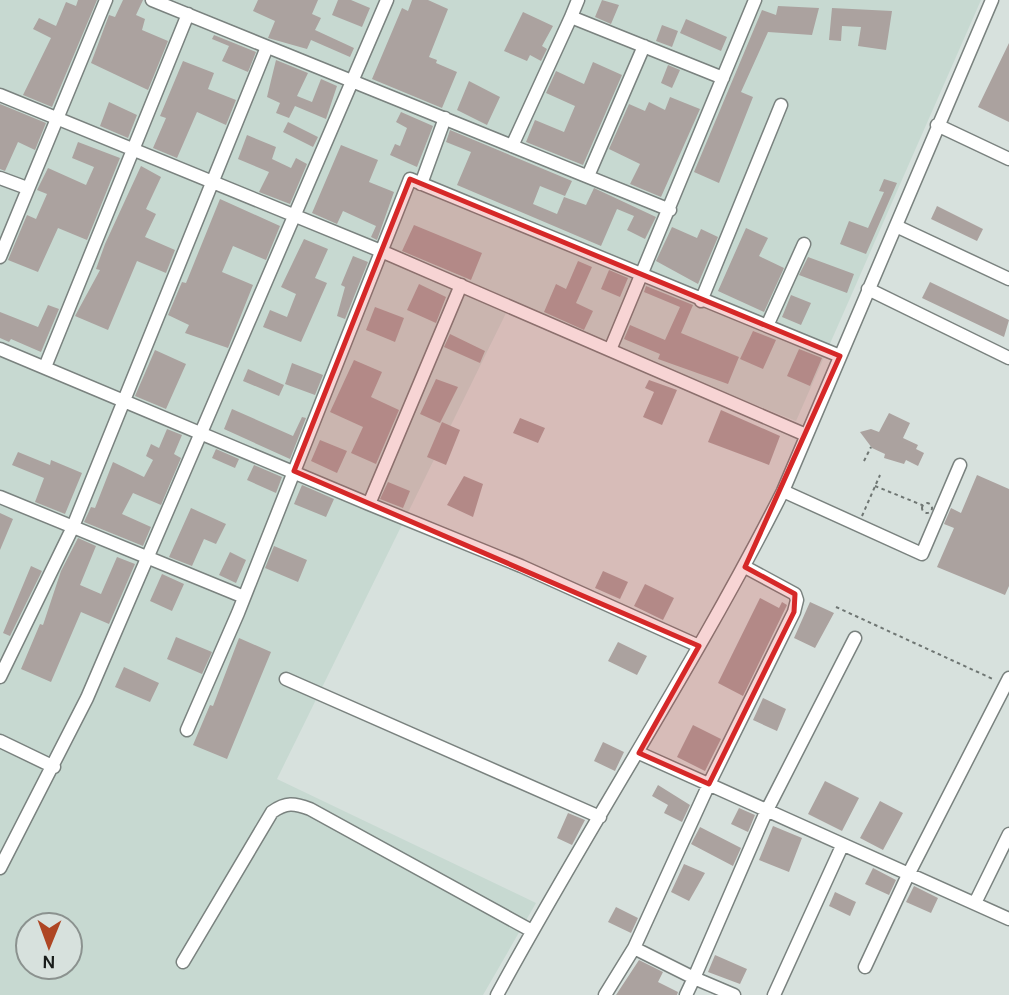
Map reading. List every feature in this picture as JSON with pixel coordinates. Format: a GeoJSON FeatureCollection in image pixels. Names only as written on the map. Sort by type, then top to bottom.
{"type":"FeatureCollection","features":[{"type":"Feature","properties":{"kind":"street"},"geometry":{"type":"LineString","coordinates":[[0,257],[54,120],[106,0]]}},
{"type":"Feature","properties":{"kind":"street"},"geometry":{"type":"LineString","coordinates":[[152,0],[670,210]]}},
{"type":"Feature","properties":{"kind":"street"},"geometry":{"type":"LineString","coordinates":[[0,868],[54,767],[148,559],[355,82],[387,0]]}},
{"type":"Feature","properties":{"kind":"street"},"geometry":{"type":"LineString","coordinates":[[512,146],[578,0]]}},
{"type":"Feature","properties":{"kind":"street"},"geometry":{"type":"LineString","coordinates":[[610,350],[638,276],[670,210],[755,0]]}},
{"type":"Feature","properties":{"kind":"street"},"geometry":{"type":"LineString","coordinates":[[497,995],[531,931],[639,753],[745,567],[783,491],[992,0]]}},
{"type":"Feature","properties":{"kind":"street"},"geometry":{"type":"LineString","coordinates":[[45,367],[187,14]]}},
{"type":"Feature","properties":{"kind":"street"},"geometry":{"type":"LineString","coordinates":[[571,17],[723,78]]}},
{"type":"Feature","properties":{"kind":"street"},"geometry":{"type":"LineString","coordinates":[[588,176],[644,46]]}},
{"type":"Feature","properties":{"kind":"street"},"geometry":{"type":"LineString","coordinates":[[0,677],[72,529],[267,47]]}},
{"type":"Feature","properties":{"kind":"street"},"geometry":{"type":"LineString","coordinates":[[0,95],[54,120],[381,251],[806,435]]}},
{"type":"Feature","properties":{"kind":"street"},"geometry":{"type":"LineString","coordinates":[[701,301],[781,105]]}},
{"type":"Feature","properties":{"kind":"street"},"geometry":{"type":"LineString","coordinates":[[421,184],[445,118]]}},
{"type":"Feature","properties":{"kind":"street"},"geometry":{"type":"LineString","coordinates":[[937,125],[1009,159]]}},
{"type":"Feature","properties":{"kind":"street"},"geometry":{"type":"LineString","coordinates":[[0,178],[27,188]]}},
{"type":"Feature","properties":{"kind":"street"},"geometry":{"type":"LineString","coordinates":[[187,730],[295,471],[410,179],[638,276],[840,356]]}},
{"type":"Feature","properties":{"kind":"street"},"geometry":{"type":"LineString","coordinates":[[896,226],[1009,279]]}},
{"type":"Feature","properties":{"kind":"street"},"geometry":{"type":"LineString","coordinates":[[766,326],[804,244]]}},
{"type":"Feature","properties":{"kind":"street"},"geometry":{"type":"LineString","coordinates":[[369,504],[461,285]]}},
{"type":"Feature","properties":{"kind":"street"},"geometry":{"type":"LineString","coordinates":[[868,289],[1009,358]]}},
{"type":"Feature","properties":{"kind":"street"},"geometry":{"type":"LineString","coordinates":[[0,349],[521,566],[699,646]]}},
{"type":"Feature","properties":{"kind":"street"},"geometry":{"type":"LineString","coordinates":[[783,491],[922,554],[960,465]]}},
{"type":"Feature","properties":{"kind":"street"},"geometry":{"type":"LineString","coordinates":[[0,497],[72,529],[244,597]]}},
{"type":"Feature","properties":{"kind":"street"},"geometry":{"type":"LineString","coordinates":[[606,995],[634,948],[797,600],[788,588],[745,567]]}},
{"type":"Feature","properties":{"kind":"street"},"geometry":{"type":"LineString","coordinates":[[686,995],[766,812],[855,638]]}},
{"type":"Feature","properties":{"kind":"street"},"geometry":{"type":"LineString","coordinates":[[286,679],[600,817]]}},
{"type":"Feature","properties":{"kind":"street"},"geometry":{"type":"LineString","coordinates":[[865,967],[908,875],[1008,683]]}},
{"type":"Feature","properties":{"kind":"street"},"geometry":{"type":"LineString","coordinates":[[0,741],[54,767]]}},
{"type":"Feature","properties":{"kind":"street"},"geometry":{"type":"LineString","coordinates":[[639,753],[1009,919]]}},
{"type":"Feature","properties":{"kind":"street"},"geometry":{"type":"LineString","coordinates":[[183,962],[272,812],[281,805],[294,803],[310,809],[531,931]]}},
{"type":"Feature","properties":{"kind":"street"},"geometry":{"type":"LineString","coordinates":[[975,903],[1009,834]]}},
{"type":"Feature","properties":{"kind":"street"},"geometry":{"type":"LineString","coordinates":[[774,995],[842,846]]}},
{"type":"Feature","properties":{"kind":"street"},"geometry":{"type":"LineString","coordinates":[[634,948],[734,995]]}},
{"type":"Feature","properties":{"kind":"path"},"geometry":{"type":"LineString","coordinates":[[864,461],[871,447]]}},
{"type":"Feature","properties":{"kind":"path"},"geometry":{"type":"LineString","coordinates":[[858,526],[880,475]]}},
{"type":"Feature","properties":{"kind":"path"},"geometry":{"type":"LineString","coordinates":[[875,486],[922,505]]}},
{"type":"Feature","properties":{"kind":"path"},"geometry":{"type":"LineString","coordinates":[[836,607],[1008,683]]}},
{"type":"Feature","properties":{"kind":"highlighted area"},"geometry":{"type":"Polygon","coordinates":[[[410,179],[840,356],[745,567],[795,594],[794,612],[709,784],[639,753],[699,646],[294,471],[410,179]]]}},
{"type":"Feature","properties":{"kind":"shaded area"},"geometry":{"type":"Polygon","coordinates":[[[0,0],[981,0],[796,421],[509,307],[277,779],[536,903],[483,995],[0,995],[0,0]]]}},
{"type":"Feature","properties":{"kind":"building"},"geometry":{"type":"Polygon","coordinates":[[[78,0],[97,0],[52,107],[23,95],[51,38],[33,29],[39,18],[56,26],[66,2],[76,6],[78,0]]]}},
{"type":"Feature","properties":{"kind":"building"},"geometry":{"type":"Polygon","coordinates":[[[123,0],[143,0],[136,15],[145,19],[142,30],[168,41],[148,90],[91,63],[109,15],[115,17],[123,0]]]}},
{"type":"Feature","properties":{"kind":"building"},"geometry":{"type":"Polygon","coordinates":[[[258,0],[318,0],[312,14],[321,18],[315,30],[354,48],[350,57],[311,40],[307,49],[268,38],[275,21],[253,11],[258,0]]]}},
{"type":"Feature","properties":{"kind":"building"},"geometry":{"type":"Polygon","coordinates":[[[338,0],[351,0],[370,8],[362,27],[332,15],[338,0]]]}},
{"type":"Feature","properties":{"kind":"building"},"geometry":{"type":"Polygon","coordinates":[[[412,0],[428,0],[448,9],[429,57],[457,72],[442,108],[372,79],[402,8],[408,11],[412,0]]]}},
{"type":"Feature","properties":{"kind":"building"},"geometry":{"type":"Polygon","coordinates":[[[602,0],[619,5],[611,24],[595,17],[602,0]]]}},
{"type":"Feature","properties":{"kind":"building"},"geometry":{"type":"Polygon","coordinates":[[[778,6],[819,8],[812,35],[768,32],[741,92],[753,97],[719,183],[694,172],[762,10],[776,15],[778,6]]]}},
{"type":"Feature","properties":{"kind":"building"},"geometry":{"type":"Polygon","coordinates":[[[832,8],[892,11],[886,50],[858,46],[861,27],[842,26],[841,41],[829,40],[832,8]]]}},
{"type":"Feature","properties":{"kind":"building"},"geometry":{"type":"Polygon","coordinates":[[[523,12],[553,26],[542,46],[547,49],[541,61],[530,55],[527,61],[504,51],[523,12]]]}},
{"type":"Feature","properties":{"kind":"building"},"geometry":{"type":"Polygon","coordinates":[[[686,19],[727,37],[721,51],[680,33],[686,19]]]}},
{"type":"Feature","properties":{"kind":"building"},"geometry":{"type":"Polygon","coordinates":[[[662,25],[678,31],[672,47],[656,41],[662,25]]]}},
{"type":"Feature","properties":{"kind":"building"},"geometry":{"type":"Polygon","coordinates":[[[214,35],[256,52],[248,72],[222,61],[229,46],[212,39],[214,35]]]}},
{"type":"Feature","properties":{"kind":"building"},"geometry":{"type":"Polygon","coordinates":[[[1009,43],[1009,122],[978,107],[1009,43]]]}},
{"type":"Feature","properties":{"kind":"building"},"geometry":{"type":"Polygon","coordinates":[[[276,60],[308,73],[297,96],[312,102],[321,79],[337,86],[326,119],[295,106],[289,118],[276,113],[280,103],[267,97],[276,60]]]}},
{"type":"Feature","properties":{"kind":"building"},"geometry":{"type":"Polygon","coordinates":[[[183,61],[214,73],[208,89],[236,100],[226,125],[197,112],[177,158],[153,148],[166,118],[160,116],[183,61]]]}},
{"type":"Feature","properties":{"kind":"building"},"geometry":{"type":"Polygon","coordinates":[[[593,62],[622,75],[583,165],[526,142],[535,120],[564,132],[575,106],[546,93],[556,71],[584,84],[593,62]]]}},
{"type":"Feature","properties":{"kind":"building"},"geometry":{"type":"Polygon","coordinates":[[[668,65],[680,70],[672,88],[661,83],[668,65]]]}},
{"type":"Feature","properties":{"kind":"building"},"geometry":{"type":"Polygon","coordinates":[[[469,81],[500,97],[487,125],[457,110],[469,81]]]}},
{"type":"Feature","properties":{"kind":"building"},"geometry":{"type":"Polygon","coordinates":[[[670,97],[700,109],[661,197],[630,184],[640,164],[609,149],[629,104],[645,111],[649,102],[665,110],[670,97]]]}},
{"type":"Feature","properties":{"kind":"building"},"geometry":{"type":"Polygon","coordinates":[[[109,102],[137,115],[128,138],[100,126],[109,102]]]}},
{"type":"Feature","properties":{"kind":"building"},"geometry":{"type":"Polygon","coordinates":[[[0,104],[46,123],[35,150],[18,142],[5,171],[0,169],[0,104]]]}},
{"type":"Feature","properties":{"kind":"building"},"geometry":{"type":"Polygon","coordinates":[[[401,112],[433,126],[417,167],[390,155],[395,144],[400,146],[407,128],[396,122],[401,112]]]}},
{"type":"Feature","properties":{"kind":"building"},"geometry":{"type":"Polygon","coordinates":[[[288,122],[318,137],[313,147],[283,132],[288,122]]]}},
{"type":"Feature","properties":{"kind":"building"},"geometry":{"type":"Polygon","coordinates":[[[450,130],[572,181],[565,196],[540,186],[533,204],[557,214],[564,197],[586,205],[594,188],[656,217],[645,239],[627,230],[634,216],[617,209],[601,246],[457,185],[471,152],[446,142],[450,130]]]}},
{"type":"Feature","properties":{"kind":"building"},"geometry":{"type":"Polygon","coordinates":[[[247,135],[276,147],[272,159],[291,168],[296,158],[307,164],[290,204],[259,192],[269,172],[238,159],[247,135]]]}},
{"type":"Feature","properties":{"kind":"building"},"geometry":{"type":"Polygon","coordinates":[[[78,142],[120,158],[87,240],[58,228],[38,272],[8,260],[27,215],[36,219],[47,194],[37,190],[48,168],[86,185],[94,167],[72,158],[78,142]]]}},
{"type":"Feature","properties":{"kind":"building"},"geometry":{"type":"Polygon","coordinates":[[[341,145],[378,160],[369,182],[394,192],[377,240],[371,237],[376,226],[343,211],[337,224],[312,213],[341,145]]]}},
{"type":"Feature","properties":{"kind":"building"},"geometry":{"type":"Polygon","coordinates":[[[141,166],[161,177],[146,209],[156,214],[145,237],[175,250],[166,273],[137,261],[108,330],[75,316],[100,270],[96,269],[105,244],[141,166]]]}},
{"type":"Feature","properties":{"kind":"building"},"geometry":{"type":"Polygon","coordinates":[[[884,179],[897,183],[866,254],[840,244],[849,221],[868,228],[884,192],[879,191],[884,179]]]}},
{"type":"Feature","properties":{"kind":"building"},"geometry":{"type":"Polygon","coordinates":[[[220,199],[280,226],[266,260],[233,246],[222,272],[253,285],[228,348],[185,333],[189,325],[168,315],[182,282],[186,283],[220,199]]]}},
{"type":"Feature","properties":{"kind":"building"},"geometry":{"type":"Polygon","coordinates":[[[937,206],[983,229],[977,241],[931,219],[937,206]]]}},
{"type":"Feature","properties":{"kind":"building"},"geometry":{"type":"Polygon","coordinates":[[[414,225],[482,253],[471,280],[402,251],[414,225]]]}},
{"type":"Feature","properties":{"kind":"building"},"geometry":{"type":"Polygon","coordinates":[[[672,227],[697,238],[701,229],[718,237],[698,284],[656,261],[672,227]]]}},
{"type":"Feature","properties":{"kind":"building"},"geometry":{"type":"Polygon","coordinates":[[[746,228],[768,238],[759,256],[784,268],[764,312],[718,291],[746,228]]]}},
{"type":"Feature","properties":{"kind":"building"},"geometry":{"type":"Polygon","coordinates":[[[304,239],[328,249],[315,278],[327,283],[301,342],[263,327],[270,310],[287,317],[296,294],[281,287],[304,239]]]}},
{"type":"Feature","properties":{"kind":"building"},"geometry":{"type":"Polygon","coordinates":[[[353,256],[368,262],[345,319],[337,316],[345,287],[341,285],[353,256]]]}},
{"type":"Feature","properties":{"kind":"building"},"geometry":{"type":"Polygon","coordinates":[[[808,257],[854,274],[847,293],[799,275],[808,257]]]}},
{"type":"Feature","properties":{"kind":"building"},"geometry":{"type":"Polygon","coordinates":[[[578,261],[592,267],[576,303],[593,311],[584,330],[544,312],[556,284],[566,289],[578,261]]]}},
{"type":"Feature","properties":{"kind":"building"},"geometry":{"type":"Polygon","coordinates":[[[609,270],[628,278],[620,297],[601,289],[609,270]]]}},
{"type":"Feature","properties":{"kind":"building"},"geometry":{"type":"Polygon","coordinates":[[[930,282],[1009,320],[1004,337],[922,298],[930,282]]]}},
{"type":"Feature","properties":{"kind":"building"},"geometry":{"type":"Polygon","coordinates":[[[419,284],[446,297],[436,323],[407,310],[419,284]]]}},
{"type":"Feature","properties":{"kind":"building"},"geometry":{"type":"Polygon","coordinates":[[[646,286],[693,305],[681,333],[739,357],[728,384],[658,359],[660,354],[624,339],[630,325],[665,340],[680,307],[644,292],[646,286]]]}},
{"type":"Feature","properties":{"kind":"building"},"geometry":{"type":"Polygon","coordinates":[[[791,295],[811,303],[801,325],[782,317],[791,295]]]}},
{"type":"Feature","properties":{"kind":"building"},"geometry":{"type":"Polygon","coordinates":[[[48,305],[59,309],[41,352],[11,339],[9,342],[0,338],[0,312],[38,327],[48,305]]]}},
{"type":"Feature","properties":{"kind":"building"},"geometry":{"type":"Polygon","coordinates":[[[375,307],[404,318],[395,342],[366,330],[375,307]]]}},
{"type":"Feature","properties":{"kind":"building"},"geometry":{"type":"Polygon","coordinates":[[[753,331],[776,340],[763,369],[740,359],[753,331]]]}},
{"type":"Feature","properties":{"kind":"building"},"geometry":{"type":"Polygon","coordinates":[[[450,334],[485,351],[480,363],[444,347],[450,334]]]}},
{"type":"Feature","properties":{"kind":"building"},"geometry":{"type":"Polygon","coordinates":[[[799,349],[822,358],[810,386],[787,376],[799,349]]]}},
{"type":"Feature","properties":{"kind":"building"},"geometry":{"type":"Polygon","coordinates":[[[155,350],[186,364],[166,409],[135,396],[155,350]]]}},
{"type":"Feature","properties":{"kind":"building"},"geometry":{"type":"Polygon","coordinates":[[[354,360],[382,372],[371,397],[399,410],[376,464],[351,453],[363,427],[330,412],[354,360]]]}},
{"type":"Feature","properties":{"kind":"building"},"geometry":{"type":"Polygon","coordinates":[[[292,363],[323,375],[315,395],[285,384],[292,363]]]}},
{"type":"Feature","properties":{"kind":"building"},"geometry":{"type":"Polygon","coordinates":[[[248,369],[284,385],[279,396],[243,381],[248,369]]]}},
{"type":"Feature","properties":{"kind":"building"},"geometry":{"type":"Polygon","coordinates":[[[436,379],[458,387],[440,423],[420,414],[436,379]]]}},
{"type":"Feature","properties":{"kind":"building"},"geometry":{"type":"Polygon","coordinates":[[[649,380],[677,390],[662,425],[643,417],[654,392],[645,388],[649,380]]]}},
{"type":"Feature","properties":{"kind":"building"},"geometry":{"type":"Polygon","coordinates":[[[232,409],[293,436],[302,417],[306,418],[290,459],[224,429],[232,409]]]}},
{"type":"Feature","properties":{"kind":"building"},"geometry":{"type":"Polygon","coordinates":[[[721,410],[780,436],[769,465],[708,442],[721,410]]]}},
{"type":"Feature","properties":{"kind":"building"},"geometry":{"type":"Polygon","coordinates":[[[889,413],[910,423],[903,438],[918,445],[916,449],[924,453],[918,466],[906,460],[904,464],[884,458],[885,454],[872,448],[860,432],[871,429],[879,432],[889,413]]]}},
{"type":"Feature","properties":{"kind":"building"},"geometry":{"type":"Polygon","coordinates":[[[520,418],[545,428],[538,443],[513,433],[520,418]]]}},
{"type":"Feature","properties":{"kind":"building"},"geometry":{"type":"Polygon","coordinates":[[[442,422],[460,430],[446,465],[427,457],[442,422]]]}},
{"type":"Feature","properties":{"kind":"building"},"geometry":{"type":"Polygon","coordinates":[[[167,429],[182,435],[174,454],[181,458],[161,505],[133,493],[122,514],[151,527],[143,546],[84,522],[91,507],[95,508],[113,462],[144,477],[153,460],[146,456],[151,444],[159,448],[167,429]]]}},
{"type":"Feature","properties":{"kind":"building"},"geometry":{"type":"Polygon","coordinates":[[[320,440],[347,451],[337,473],[311,461],[320,440]]]}},
{"type":"Feature","properties":{"kind":"building"},"geometry":{"type":"Polygon","coordinates":[[[216,449],[239,459],[235,468],[212,458],[216,449]]]}},
{"type":"Feature","properties":{"kind":"building"},"geometry":{"type":"Polygon","coordinates":[[[18,452],[50,465],[51,460],[82,473],[65,514],[35,502],[44,478],[12,465],[18,452]]]}},
{"type":"Feature","properties":{"kind":"building"},"geometry":{"type":"Polygon","coordinates":[[[254,465],[282,477],[276,493],[247,480],[254,465]]]}},
{"type":"Feature","properties":{"kind":"building"},"geometry":{"type":"Polygon","coordinates":[[[977,475],[1009,489],[1009,586],[1005,595],[937,567],[954,528],[944,524],[951,508],[961,513],[977,475]]]}},
{"type":"Feature","properties":{"kind":"building"},"geometry":{"type":"Polygon","coordinates":[[[464,476],[483,484],[473,517],[447,505],[464,476]]]}},
{"type":"Feature","properties":{"kind":"building"},"geometry":{"type":"Polygon","coordinates":[[[388,482],[410,491],[403,508],[380,499],[388,482]]]}},
{"type":"Feature","properties":{"kind":"building"},"geometry":{"type":"Polygon","coordinates":[[[302,485],[334,499],[326,517],[294,504],[302,485]]]}},
{"type":"Feature","properties":{"kind":"building"},"geometry":{"type":"Polygon","coordinates":[[[191,508],[226,524],[216,544],[204,539],[192,566],[169,557],[191,508]]]}},
{"type":"Feature","properties":{"kind":"building"},"geometry":{"type":"Polygon","coordinates":[[[0,513],[13,519],[0,550],[0,513]]]}},
{"type":"Feature","properties":{"kind":"building"},"geometry":{"type":"Polygon","coordinates":[[[78,538],[96,546],[80,585],[101,594],[117,557],[135,564],[109,624],[81,612],[51,682],[21,669],[40,624],[43,625],[61,571],[78,538]]]}},
{"type":"Feature","properties":{"kind":"building"},"geometry":{"type":"Polygon","coordinates":[[[274,546],[307,560],[298,582],[265,568],[274,546]]]}},
{"type":"Feature","properties":{"kind":"building"},"geometry":{"type":"Polygon","coordinates":[[[230,552],[246,560],[236,583],[219,575],[230,552]]]}},
{"type":"Feature","properties":{"kind":"building"},"geometry":{"type":"Polygon","coordinates":[[[31,566],[42,571],[10,636],[3,633],[31,566]]]}},
{"type":"Feature","properties":{"kind":"building"},"geometry":{"type":"Polygon","coordinates":[[[603,571],[628,582],[620,599],[595,588],[603,571]]]}},
{"type":"Feature","properties":{"kind":"building"},"geometry":{"type":"Polygon","coordinates":[[[162,574],[184,584],[172,611],[150,601],[162,574]]]}},
{"type":"Feature","properties":{"kind":"building"},"geometry":{"type":"Polygon","coordinates":[[[645,584],[674,598],[663,620],[634,606],[645,584]]]}},
{"type":"Feature","properties":{"kind":"building"},"geometry":{"type":"Polygon","coordinates":[[[760,598],[779,608],[782,602],[787,605],[743,696],[718,683],[760,598]]]}},
{"type":"Feature","properties":{"kind":"building"},"geometry":{"type":"Polygon","coordinates":[[[810,602],[834,613],[815,648],[794,638],[810,602]]]}},
{"type":"Feature","properties":{"kind":"building"},"geometry":{"type":"Polygon","coordinates":[[[176,637],[212,652],[202,674],[167,659],[176,637]]]}},
{"type":"Feature","properties":{"kind":"building"},"geometry":{"type":"Polygon","coordinates":[[[239,638],[271,652],[227,759],[193,745],[210,705],[213,706],[239,638]]]}},
{"type":"Feature","properties":{"kind":"building"},"geometry":{"type":"Polygon","coordinates":[[[618,642],[647,656],[637,675],[608,661],[618,642]]]}},
{"type":"Feature","properties":{"kind":"building"},"geometry":{"type":"Polygon","coordinates":[[[124,667],[159,683],[150,702],[115,687],[124,667]]]}},
{"type":"Feature","properties":{"kind":"building"},"geometry":{"type":"Polygon","coordinates":[[[763,698],[786,709],[777,731],[753,720],[763,698]]]}},
{"type":"Feature","properties":{"kind":"building"},"geometry":{"type":"Polygon","coordinates":[[[693,725],[721,739],[705,771],[677,757],[693,725]]]}},
{"type":"Feature","properties":{"kind":"building"},"geometry":{"type":"Polygon","coordinates":[[[603,742],[624,752],[615,771],[594,761],[603,742]]]}},
{"type":"Feature","properties":{"kind":"building"},"geometry":{"type":"Polygon","coordinates":[[[825,781],[859,798],[842,831],[808,814],[825,781]]]}},
{"type":"Feature","properties":{"kind":"building"},"geometry":{"type":"Polygon","coordinates":[[[658,785],[690,805],[682,822],[664,813],[668,805],[652,796],[658,785]]]}},
{"type":"Feature","properties":{"kind":"building"},"geometry":{"type":"Polygon","coordinates":[[[880,801],[903,813],[883,850],[860,838],[880,801]]]}},
{"type":"Feature","properties":{"kind":"building"},"geometry":{"type":"Polygon","coordinates":[[[739,808],[755,815],[748,832],[731,824],[739,808]]]}},
{"type":"Feature","properties":{"kind":"building"},"geometry":{"type":"Polygon","coordinates":[[[568,813],[585,820],[572,845],[557,838],[568,813]]]}},
{"type":"Feature","properties":{"kind":"building"},"geometry":{"type":"Polygon","coordinates":[[[773,826],[802,838],[789,872],[759,860],[773,826]]]}},
{"type":"Feature","properties":{"kind":"building"},"geometry":{"type":"Polygon","coordinates":[[[700,827],[741,848],[733,866],[691,844],[700,827]]]}},
{"type":"Feature","properties":{"kind":"building"},"geometry":{"type":"Polygon","coordinates":[[[684,864],[705,873],[689,901],[671,892],[684,864]]]}},
{"type":"Feature","properties":{"kind":"building"},"geometry":{"type":"Polygon","coordinates":[[[873,868],[896,880],[889,895],[865,884],[873,868]]]}},
{"type":"Feature","properties":{"kind":"building"},"geometry":{"type":"Polygon","coordinates":[[[914,886],[938,898],[931,913],[906,902],[914,886]]]}},
{"type":"Feature","properties":{"kind":"building"},"geometry":{"type":"Polygon","coordinates":[[[835,892],[856,902],[850,916],[829,906],[835,892]]]}},
{"type":"Feature","properties":{"kind":"building"},"geometry":{"type":"Polygon","coordinates":[[[616,907],[638,918],[631,933],[608,922],[616,907]]]}},
{"type":"Feature","properties":{"kind":"building"},"geometry":{"type":"Polygon","coordinates":[[[715,955],[747,969],[740,984],[708,972],[715,955]]]}},
{"type":"Feature","properties":{"kind":"building"},"geometry":{"type":"Polygon","coordinates":[[[639,960],[663,972],[658,982],[678,992],[677,995],[616,995],[639,960]]]}}]}
